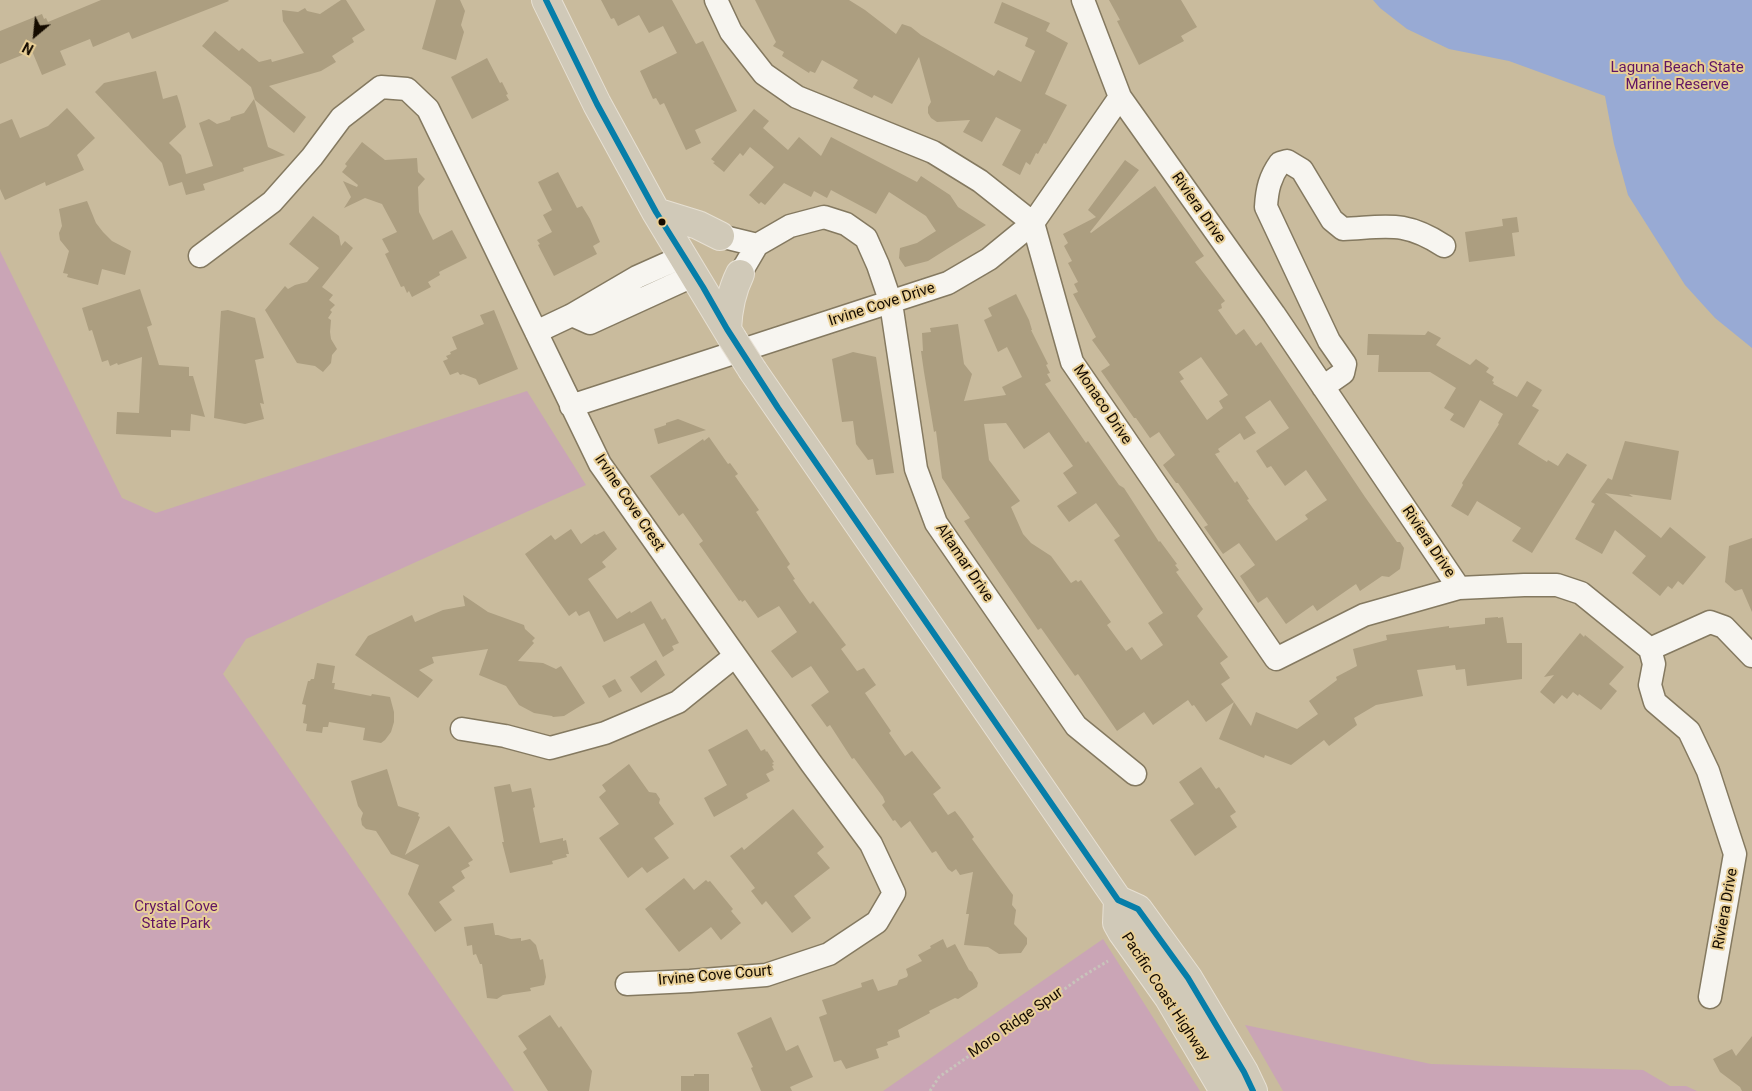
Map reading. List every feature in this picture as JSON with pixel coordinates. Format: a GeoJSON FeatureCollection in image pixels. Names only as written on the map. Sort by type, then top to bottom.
{"type":"FeatureCollection","features":[{"type":"Feature","properties":{"kind":"highway","name":"Pacific Coast Highway"},"geometry":{"type":"LineString","coordinates":[[546,0],[598,104],[656,212],[753,371],[1118,900],[1138,909],[1188,978],[1244,1072],[1253,1091]]}},
{"type":"Feature","properties":{"kind":"highway"},"geometry":{"type":"LineString","coordinates":[[656,212],[698,225],[720,236]]}},
{"type":"Feature","properties":{"kind":"highway"},"geometry":{"type":"LineString","coordinates":[[729,333],[728,306],[740,274]]}},
{"type":"Feature","properties":{"kind":"highway","name":"Pacific Coast Highway"},"geometry":{"type":"LineString","coordinates":[[1118,900],[1117,923],[1119,928],[1169,998],[1224,1091]]}},
{"type":"Feature","properties":{"kind":"street"},"geometry":{"type":"LineString","coordinates":[[716,0],[731,32],[764,74],[796,97],[933,152],[980,181],[1033,223]]}},
{"type":"Feature","properties":{"kind":"street","name":"Riviera Drive"},"geometry":{"type":"LineString","coordinates":[[1084,0],[1120,97],[1274,314],[1459,588],[1524,584],[1557,585],[1581,593],[1650,649],[1654,664],[1650,684],[1655,702],[1690,731],[1708,771],[1735,854],[1710,997]]}},
{"type":"Feature","properties":{"kind":"street","name":"Irvine Cove Crest"},"geometry":{"type":"LineString","coordinates":[[200,256],[272,202],[312,158],[341,118],[381,87],[407,90],[428,109],[600,464],[735,656],[871,844],[894,893]]}},
{"type":"Feature","properties":{"kind":"street","name":"Irvine Cove Drive"},"geometry":{"type":"LineString","coordinates":[[571,406],[948,283],[989,259],[1033,223],[1120,97]]}},
{"type":"Feature","properties":{"kind":"street"},"geometry":{"type":"LineString","coordinates":[[1323,387],[1343,373],[1345,364],[1326,334],[1266,207],[1267,188],[1272,174],[1280,163],[1287,161],[1302,170],[1332,220],[1343,229],[1388,226],[1407,228],[1426,235],[1444,246]]}},
{"type":"Feature","properties":{"kind":"street","name":"Altamar Drive"},"geometry":{"type":"LineString","coordinates":[[757,245],[790,226],[824,217],[846,224],[866,238],[878,265],[891,303],[916,469],[936,523],[1076,726],[1136,774]]}},
{"type":"Feature","properties":{"kind":"street","name":"Monaco Drive"},"geometry":{"type":"LineString","coordinates":[[1033,223],[1072,362],[1276,659],[1364,615],[1459,588]]}},
{"type":"Feature","properties":{"kind":"street"},"geometry":{"type":"LineString","coordinates":[[720,236],[757,245],[740,274]]}},
{"type":"Feature","properties":{"kind":"street"},"geometry":{"type":"LineString","coordinates":[[572,315],[590,323],[645,297],[690,266]]}},
{"type":"Feature","properties":{"kind":"street"},"geometry":{"type":"LineString","coordinates":[[536,332],[572,315],[637,277],[690,266]]}},
{"type":"Feature","properties":{"kind":"street"},"geometry":{"type":"LineString","coordinates":[[1650,649],[1710,622],[1724,627],[1752,656]]}},
{"type":"Feature","properties":{"kind":"street"},"geometry":{"type":"LineString","coordinates":[[462,729],[505,736],[550,748],[605,733],[678,702],[735,656]]}},
{"type":"Feature","properties":{"kind":"street","name":"Irvine Cove Court"},"geometry":{"type":"LineString","coordinates":[[627,984],[766,975],[829,954],[877,922],[894,893]]}},
{"type":"Feature","properties":{"kind":"path","name":"Moro Ridge Spur"},"geometry":{"type":"LineString","coordinates":[[930,1091],[939,1078],[1083,976],[1108,961]]}},
{"type":"Feature","properties":{"kind":"green space","name":"Crystal Cove State Park"},"geometry":{"type":"Polygon","coordinates":[[[0,251],[122,498],[156,513],[527,391],[586,485],[246,639],[223,674],[514,1091],[0,1091],[0,251]]]}},
{"type":"Feature","properties":{"kind":"green space"},"geometry":{"type":"Polygon","coordinates":[[[1103,939],[1200,1091],[883,1091],[1103,939]]]}},
{"type":"Feature","properties":{"kind":"green space"},"geometry":{"type":"Polygon","coordinates":[[[1245,1025],[1431,1064],[1643,1070],[1670,1086],[1686,1086],[1697,1091],[1283,1091],[1245,1025]]]}},
{"type":"Feature","properties":{"kind":"water","name":"Laguna Beach State Marine Reserve"},"geometry":{"type":"Polygon","coordinates":[[[1373,0],[1752,0],[1752,348],[1715,318],[1685,285],[1628,195],[1614,144],[1605,96],[1509,61],[1449,49],[1407,29],[1380,8],[1373,0]]]}},
{"type":"Feature","properties":{"kind":"building"},"geometry":{"type":"Polygon","coordinates":[[[101,0],[229,1],[132,39],[129,32],[93,47],[90,39],[60,51],[66,65],[42,75],[32,51],[0,64],[0,31],[42,14],[48,22],[101,0]]]}},
{"type":"Feature","properties":{"kind":"building"},"geometry":{"type":"Polygon","coordinates":[[[341,0],[346,0],[365,30],[352,38],[354,42],[332,56],[336,62],[321,71],[269,86],[306,117],[294,133],[255,100],[251,87],[202,46],[215,31],[239,51],[242,48],[259,62],[271,59],[272,62],[304,53],[283,21],[282,10],[298,12],[305,8],[307,11],[320,14],[341,0]]]}},
{"type":"Feature","properties":{"kind":"building"},"geometry":{"type":"Polygon","coordinates":[[[436,0],[460,0],[465,11],[461,25],[464,32],[456,60],[422,49],[436,0]]]}},
{"type":"Feature","properties":{"kind":"building"},"geometry":{"type":"Polygon","coordinates":[[[601,0],[672,0],[696,44],[703,41],[737,111],[695,130],[701,143],[686,150],[664,103],[660,105],[656,98],[653,99],[640,71],[677,53],[663,26],[649,33],[639,15],[618,26],[614,18],[611,19],[601,0]]]}},
{"type":"Feature","properties":{"kind":"building"},"geometry":{"type":"Polygon","coordinates":[[[755,0],[849,0],[896,34],[902,24],[911,27],[921,35],[994,76],[998,70],[1021,82],[1035,51],[1025,46],[1028,38],[994,23],[1002,2],[1050,23],[1046,31],[1068,43],[1045,94],[1067,105],[1046,144],[1044,143],[1038,154],[1036,153],[1030,165],[1026,162],[1020,175],[1002,165],[1021,130],[996,117],[982,142],[963,132],[970,120],[937,122],[931,118],[928,113],[928,107],[931,102],[919,57],[892,104],[874,95],[872,98],[853,88],[858,80],[822,60],[815,73],[810,71],[809,73],[782,56],[784,52],[773,46],[776,42],[755,0]]]}},
{"type":"Feature","properties":{"kind":"building"},"geometry":{"type":"Polygon","coordinates":[[[1109,0],[1181,0],[1197,27],[1181,36],[1184,41],[1139,65],[1117,21],[1120,20],[1109,0]]]}},
{"type":"Feature","properties":{"kind":"building"},"geometry":{"type":"Polygon","coordinates":[[[487,58],[500,83],[502,82],[509,100],[472,119],[451,77],[487,58]]]}},
{"type":"Feature","properties":{"kind":"building"},"geometry":{"type":"Polygon","coordinates":[[[156,71],[163,99],[177,95],[180,104],[186,127],[169,143],[181,155],[186,174],[213,166],[199,123],[209,119],[217,124],[230,120],[231,117],[244,113],[254,99],[268,147],[285,155],[243,168],[244,171],[203,184],[205,190],[186,195],[182,182],[169,186],[162,163],[95,92],[104,83],[156,71]]]}},
{"type":"Feature","properties":{"kind":"building"},"geometry":{"type":"Polygon","coordinates":[[[67,108],[95,138],[77,155],[84,170],[46,186],[45,182],[5,200],[0,189],[0,124],[12,119],[20,138],[48,126],[67,108]]]}},
{"type":"Feature","properties":{"kind":"building"},"geometry":{"type":"Polygon","coordinates":[[[754,109],[769,121],[763,128],[788,150],[799,137],[821,156],[831,137],[917,182],[921,176],[950,195],[958,207],[986,225],[928,261],[905,267],[899,258],[900,248],[917,243],[936,231],[926,216],[889,192],[876,214],[831,190],[827,198],[814,191],[811,197],[784,183],[765,205],[761,202],[759,204],[749,195],[774,167],[750,147],[743,156],[740,153],[724,172],[711,159],[754,109]]]}},
{"type":"Feature","properties":{"kind":"building"},"geometry":{"type":"Polygon","coordinates":[[[362,142],[385,160],[417,158],[418,172],[425,179],[418,187],[419,212],[433,240],[452,230],[467,258],[439,272],[440,275],[428,282],[431,287],[412,297],[409,291],[407,293],[404,286],[401,287],[385,254],[389,252],[382,239],[397,232],[382,204],[365,198],[344,208],[351,197],[343,181],[357,187],[358,185],[342,172],[347,166],[345,164],[362,142]]]}},
{"type":"Feature","properties":{"kind":"building"},"geometry":{"type":"Polygon","coordinates":[[[1125,160],[1139,170],[1091,233],[1155,186],[1204,256],[1195,262],[1225,301],[1221,304],[1222,308],[1218,310],[1236,335],[1244,329],[1256,346],[1261,342],[1365,497],[1397,542],[1400,542],[1404,548],[1400,569],[1389,577],[1382,576],[1360,591],[1356,584],[1317,611],[1313,605],[1286,624],[1267,597],[1258,603],[1240,576],[1255,565],[1239,543],[1223,554],[1204,527],[1208,525],[1163,465],[1175,455],[1159,432],[1150,438],[1101,371],[1110,365],[1092,340],[1096,337],[1073,294],[1078,292],[1074,284],[1078,282],[1068,263],[1072,261],[1064,246],[1068,243],[1063,234],[1096,217],[1088,210],[1125,160]],[[1201,357],[1179,372],[1184,379],[1180,381],[1207,420],[1223,408],[1219,401],[1228,395],[1201,357]],[[1270,400],[1245,417],[1256,433],[1244,440],[1240,433],[1218,449],[1220,452],[1215,454],[1235,483],[1237,481],[1249,499],[1247,500],[1276,541],[1308,519],[1305,515],[1327,500],[1306,470],[1285,486],[1271,466],[1267,468],[1256,451],[1289,428],[1270,400]]]}},
{"type":"Feature","properties":{"kind":"building"},"geometry":{"type":"Polygon","coordinates":[[[558,172],[577,208],[582,206],[590,219],[600,242],[593,246],[597,254],[554,276],[537,240],[552,232],[543,215],[552,210],[538,182],[558,172]]]}},
{"type":"Feature","properties":{"kind":"building"},"geometry":{"type":"Polygon","coordinates":[[[87,201],[96,223],[103,232],[112,241],[131,251],[125,275],[102,269],[98,285],[67,277],[68,274],[63,273],[69,251],[60,240],[59,233],[62,226],[59,209],[87,201]]]}},
{"type":"Feature","properties":{"kind":"building"},"geometry":{"type":"Polygon","coordinates":[[[313,216],[339,236],[341,246],[345,241],[353,248],[322,287],[333,295],[329,300],[335,305],[330,310],[332,312],[328,318],[331,320],[331,339],[337,349],[332,355],[331,363],[323,372],[315,366],[297,363],[265,310],[285,286],[288,289],[307,282],[319,268],[289,244],[313,216]]]}},
{"type":"Feature","properties":{"kind":"building"},"geometry":{"type":"Polygon","coordinates":[[[1517,217],[1519,232],[1512,233],[1515,256],[1469,262],[1465,232],[1503,226],[1502,219],[1517,217]]]}},
{"type":"Feature","properties":{"kind":"building"},"geometry":{"type":"Polygon","coordinates":[[[140,289],[152,325],[147,327],[159,365],[189,367],[189,376],[193,376],[205,417],[191,414],[190,431],[171,430],[171,437],[116,434],[117,412],[139,413],[142,357],[110,366],[108,360],[102,362],[92,330],[89,331],[82,308],[140,289]]]}},
{"type":"Feature","properties":{"kind":"building"},"geometry":{"type":"Polygon","coordinates":[[[1016,294],[1048,364],[1046,365],[1050,373],[1047,374],[1051,381],[1045,384],[1086,443],[1088,441],[1119,485],[1124,488],[1159,542],[1177,564],[1175,565],[1179,570],[1176,572],[1203,609],[1197,616],[1228,657],[1220,663],[1230,678],[1221,684],[1234,702],[1206,722],[1188,700],[1153,725],[1144,712],[1117,731],[1078,674],[1075,676],[1041,628],[1038,630],[964,521],[970,518],[942,478],[936,431],[934,432],[921,351],[923,351],[922,333],[931,332],[930,328],[958,324],[964,364],[972,374],[964,401],[1006,395],[1002,387],[1022,377],[1007,347],[998,352],[984,320],[992,316],[988,308],[1016,294]],[[1006,423],[984,424],[989,460],[1020,501],[1011,507],[1023,534],[1031,543],[1051,556],[1071,583],[1081,580],[1111,622],[1107,625],[1126,651],[1132,647],[1141,660],[1163,645],[1148,623],[1163,613],[1114,540],[1120,536],[1096,503],[1069,522],[1057,506],[1077,493],[1063,473],[1073,466],[1049,432],[1024,449],[1006,423]]]}},
{"type":"Feature","properties":{"kind":"building"},"geometry":{"type":"Polygon","coordinates":[[[228,310],[255,318],[264,358],[255,360],[264,404],[260,403],[264,419],[245,424],[214,418],[221,311],[228,310]]]}},
{"type":"Feature","properties":{"kind":"building"},"geometry":{"type":"Polygon","coordinates":[[[494,310],[518,369],[479,385],[476,379],[463,374],[460,375],[458,372],[450,375],[443,361],[448,359],[446,356],[451,354],[450,352],[457,349],[452,337],[484,324],[480,315],[494,310]]]}},
{"type":"Feature","properties":{"kind":"building"},"geometry":{"type":"Polygon","coordinates":[[[1428,331],[1441,338],[1436,345],[1470,365],[1476,359],[1489,368],[1486,372],[1494,377],[1493,384],[1517,397],[1527,381],[1542,390],[1532,406],[1539,410],[1518,444],[1547,462],[1548,460],[1558,466],[1567,453],[1587,465],[1532,553],[1512,541],[1521,528],[1477,501],[1468,516],[1451,506],[1463,485],[1462,483],[1499,424],[1503,414],[1480,400],[1464,428],[1450,420],[1454,414],[1444,408],[1456,388],[1430,372],[1378,372],[1379,355],[1367,355],[1368,334],[1425,335],[1428,331]]]}},
{"type":"Feature","properties":{"kind":"building"},"geometry":{"type":"Polygon","coordinates":[[[853,352],[876,357],[894,473],[876,475],[873,459],[868,460],[856,444],[853,421],[842,422],[832,359],[853,352]]]}},
{"type":"Feature","properties":{"kind":"building"},"geometry":{"type":"Polygon","coordinates":[[[678,419],[706,430],[658,444],[654,429],[678,419]]]}},
{"type":"Feature","properties":{"kind":"building"},"geometry":{"type":"Polygon","coordinates":[[[709,437],[728,464],[730,463],[738,474],[735,476],[759,510],[756,512],[790,564],[787,567],[795,579],[793,580],[810,604],[813,601],[846,645],[841,649],[857,671],[864,668],[876,685],[865,693],[891,731],[889,733],[905,756],[912,751],[941,788],[933,794],[948,815],[955,811],[974,837],[972,839],[1013,895],[1012,905],[1016,910],[1014,924],[1027,938],[1027,944],[1021,953],[999,954],[988,947],[964,945],[969,914],[966,914],[973,872],[960,875],[956,869],[952,872],[936,851],[932,853],[910,821],[901,828],[895,820],[893,821],[882,805],[885,802],[883,797],[854,758],[852,759],[830,725],[827,727],[811,705],[829,692],[811,666],[792,678],[771,651],[797,632],[779,606],[758,618],[745,600],[739,601],[699,544],[703,541],[683,513],[679,516],[650,476],[703,439],[704,441],[709,437]]]}},
{"type":"Feature","properties":{"kind":"building"},"geometry":{"type":"Polygon","coordinates":[[[1625,441],[1679,451],[1671,500],[1629,494],[1633,497],[1605,493],[1661,538],[1670,527],[1706,557],[1683,585],[1678,581],[1672,589],[1668,586],[1660,596],[1632,573],[1646,556],[1615,530],[1602,554],[1575,539],[1595,504],[1591,502],[1608,478],[1612,480],[1625,441]]]}},
{"type":"Feature","properties":{"kind":"building"},"geometry":{"type":"Polygon","coordinates":[[[571,529],[581,544],[595,534],[604,531],[617,549],[602,562],[606,567],[588,579],[617,619],[651,601],[662,620],[665,618],[679,643],[672,646],[674,650],[663,657],[644,623],[604,642],[589,611],[579,616],[576,611],[569,616],[525,554],[551,535],[555,540],[571,529]]]}},
{"type":"Feature","properties":{"kind":"building"},"geometry":{"type":"Polygon","coordinates":[[[1752,538],[1752,612],[1742,589],[1735,591],[1725,582],[1729,546],[1752,538]]]}},
{"type":"Feature","properties":{"kind":"building"},"geometry":{"type":"Polygon","coordinates":[[[463,595],[488,612],[524,625],[525,629],[535,638],[532,641],[534,643],[518,661],[543,663],[556,669],[561,666],[585,703],[564,716],[553,717],[534,713],[519,705],[506,686],[479,675],[488,649],[432,657],[434,663],[419,670],[433,680],[418,698],[355,655],[368,636],[412,615],[415,622],[443,610],[465,606],[463,595]]]}},
{"type":"Feature","properties":{"kind":"building"},"geometry":{"type":"Polygon","coordinates":[[[1503,617],[1507,643],[1522,643],[1522,679],[1467,686],[1465,669],[1456,670],[1455,665],[1417,670],[1423,696],[1376,705],[1354,718],[1357,725],[1329,746],[1324,740],[1291,765],[1265,755],[1264,758],[1219,739],[1234,702],[1251,726],[1256,712],[1297,729],[1318,714],[1309,701],[1337,680],[1336,677],[1357,666],[1353,649],[1387,640],[1386,635],[1449,626],[1449,628],[1485,624],[1485,618],[1503,617]]]}},
{"type":"Feature","properties":{"kind":"building"},"geometry":{"type":"Polygon","coordinates":[[[1580,633],[1624,667],[1609,684],[1617,691],[1601,710],[1579,694],[1578,696],[1573,692],[1567,699],[1562,695],[1554,704],[1540,692],[1554,675],[1544,677],[1580,633]]]}},
{"type":"Feature","properties":{"kind":"building"},"geometry":{"type":"Polygon","coordinates":[[[656,660],[665,675],[641,693],[630,677],[656,660]]]}},
{"type":"Feature","properties":{"kind":"building"},"geometry":{"type":"Polygon","coordinates":[[[317,663],[335,666],[332,683],[335,683],[334,689],[371,696],[372,694],[390,697],[394,712],[394,722],[391,732],[385,740],[381,743],[363,740],[365,728],[329,722],[328,727],[323,727],[322,733],[306,731],[307,724],[303,723],[306,705],[302,704],[308,681],[314,679],[317,663]]]}},
{"type":"Feature","properties":{"kind":"building"},"geometry":{"type":"Polygon","coordinates":[[[615,679],[622,691],[609,698],[602,686],[615,679]]]}},
{"type":"Feature","properties":{"kind":"building"},"geometry":{"type":"Polygon","coordinates":[[[747,729],[761,751],[765,749],[774,762],[772,766],[774,770],[766,774],[770,781],[746,794],[748,798],[714,817],[704,798],[727,785],[708,750],[747,729]]]}},
{"type":"Feature","properties":{"kind":"building"},"geometry":{"type":"Polygon","coordinates":[[[629,764],[649,792],[656,793],[660,799],[659,803],[674,824],[654,838],[669,858],[647,873],[642,867],[628,878],[599,838],[619,824],[599,797],[606,791],[602,785],[629,764]]]}},
{"type":"Feature","properties":{"kind":"building"},"geometry":{"type":"Polygon","coordinates":[[[1201,767],[1216,789],[1219,787],[1236,812],[1230,816],[1237,827],[1195,856],[1170,820],[1194,804],[1179,782],[1201,767]]]}},
{"type":"Feature","properties":{"kind":"building"},"geometry":{"type":"Polygon","coordinates":[[[387,769],[398,806],[419,813],[418,816],[420,817],[405,855],[449,826],[473,860],[468,863],[470,866],[461,871],[465,878],[452,887],[455,891],[439,902],[452,920],[435,932],[408,894],[419,865],[391,854],[376,831],[366,829],[362,825],[363,813],[358,806],[351,781],[387,769]]]}},
{"type":"Feature","properties":{"kind":"building"},"geometry":{"type":"Polygon","coordinates":[[[510,784],[512,792],[531,788],[540,843],[563,838],[563,841],[566,840],[569,854],[566,854],[567,857],[552,861],[553,864],[510,873],[502,842],[504,842],[494,787],[510,784]]]}},
{"type":"Feature","properties":{"kind":"building"},"geometry":{"type":"Polygon","coordinates":[[[793,809],[824,847],[817,853],[830,868],[794,896],[811,918],[792,933],[766,901],[762,905],[751,891],[755,888],[730,856],[742,847],[744,850],[793,809]]]}},
{"type":"Feature","properties":{"kind":"building"},"geometry":{"type":"Polygon","coordinates":[[[684,878],[694,890],[706,880],[710,881],[733,909],[731,911],[741,923],[721,940],[711,927],[679,952],[645,909],[684,878]]]}},
{"type":"Feature","properties":{"kind":"building"},"geometry":{"type":"Polygon","coordinates":[[[493,923],[495,935],[511,939],[521,938],[521,941],[530,939],[536,945],[540,960],[543,959],[546,977],[544,985],[530,988],[531,991],[503,995],[497,999],[487,998],[482,964],[480,964],[476,954],[473,955],[472,945],[467,946],[464,927],[493,923]]]}},
{"type":"Feature","properties":{"kind":"building"},"geometry":{"type":"Polygon","coordinates":[[[943,939],[947,948],[955,944],[978,983],[977,987],[958,999],[955,998],[929,1011],[930,1013],[898,1030],[900,1037],[887,1042],[888,1045],[876,1049],[879,1058],[846,1069],[841,1060],[834,1062],[819,1017],[827,1014],[822,1000],[862,987],[861,983],[873,979],[878,991],[897,985],[899,980],[907,977],[906,969],[922,961],[918,955],[943,939]]]}},
{"type":"Feature","properties":{"kind":"building"},"geometry":{"type":"Polygon","coordinates":[[[550,1015],[559,1028],[561,1026],[592,1071],[589,1091],[548,1091],[523,1052],[527,1049],[518,1036],[550,1015]]]}},
{"type":"Feature","properties":{"kind":"building"},"geometry":{"type":"Polygon","coordinates":[[[771,1017],[786,1051],[798,1045],[813,1077],[790,1087],[792,1091],[761,1091],[751,1068],[753,1067],[737,1033],[771,1017]]]}},
{"type":"Feature","properties":{"kind":"building"},"geometry":{"type":"Polygon","coordinates":[[[1752,1036],[1752,1091],[1742,1091],[1740,1087],[1720,1072],[1713,1059],[1732,1049],[1736,1056],[1752,1036]]]}},
{"type":"Feature","properties":{"kind":"building"},"geometry":{"type":"Polygon","coordinates":[[[694,1074],[709,1074],[709,1091],[681,1091],[681,1076],[694,1076],[694,1074]]]}},
{"type":"Feature","properties":{"kind":"transit line"},"geometry":{"type":"LineString","coordinates":[[546,0],[597,104],[656,212],[727,329],[778,408],[1118,900],[1138,909],[1188,978],[1244,1072],[1253,1091]]}}]}
